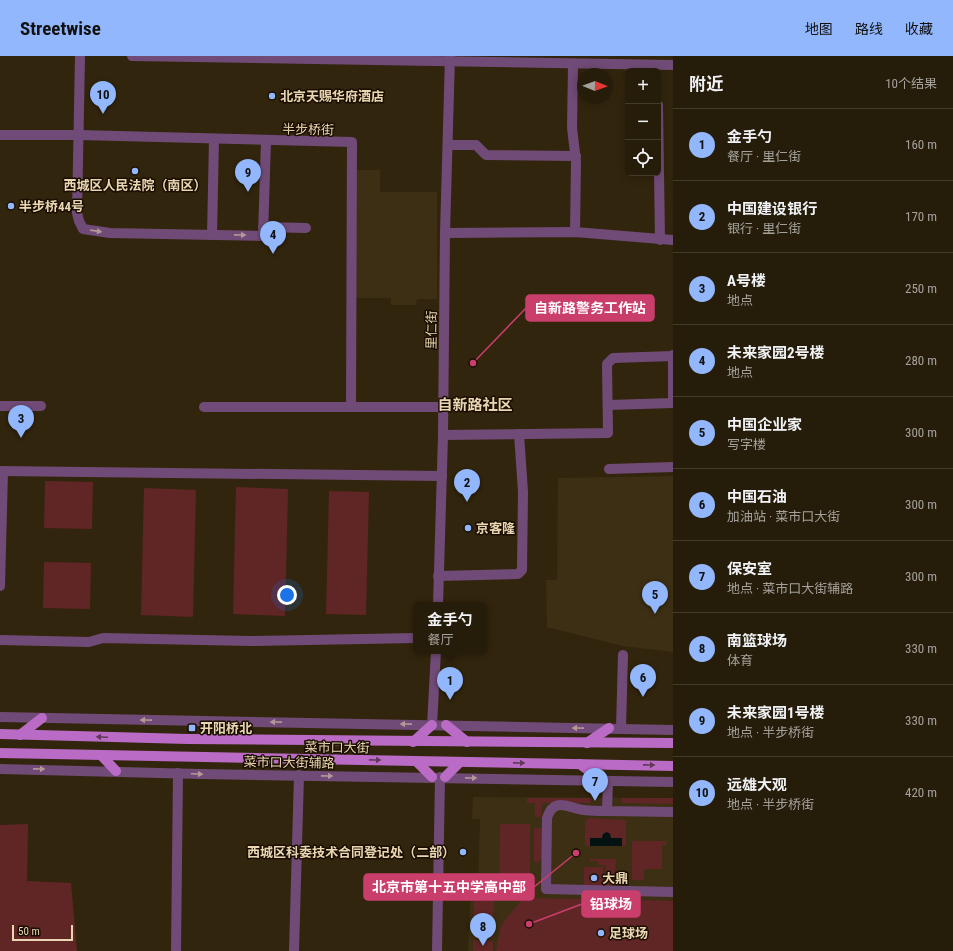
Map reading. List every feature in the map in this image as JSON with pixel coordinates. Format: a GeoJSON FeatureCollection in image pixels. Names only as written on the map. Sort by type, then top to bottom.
{"type":"FeatureCollection","features":[{"type":"Feature","properties":{"kind":"main road"},"geometry":{"type":"LineString","coordinates":[[20,735],[42,718]]}},
{"type":"Feature","properties":{"kind":"main road"},"geometry":{"type":"LineString","coordinates":[[412,742],[432,725]]}},
{"type":"Feature","properties":{"kind":"main road"},"geometry":{"type":"LineString","coordinates":[[446,725],[467,742]]}},
{"type":"Feature","properties":{"kind":"main road"},"geometry":{"type":"LineString","coordinates":[[587,743],[609,728]]}},
{"type":"Feature","properties":{"kind":"main road","name":"菜市口大街"},"geometry":{"type":"LineString","coordinates":[[0,734],[188,739],[412,742],[673,743]]}},
{"type":"Feature","properties":{"kind":"main road","name":"菜市口大街"},"geometry":{"type":"LineString","coordinates":[[0,753],[673,766]]}},
{"type":"Feature","properties":{"kind":"main road"},"geometry":{"type":"LineString","coordinates":[[101,755],[116,771]]}},
{"type":"Feature","properties":{"kind":"main road"},"geometry":{"type":"LineString","coordinates":[[416,761],[439,777],[460,762]]}},
{"type":"Feature","properties":{"kind":"main road"},"geometry":{"type":"LineString","coordinates":[[580,764],[605,781]]}},
{"type":"Feature","properties":{"kind":"street"},"geometry":{"type":"LineString","coordinates":[[80,56],[77,213],[78,222],[83,229],[110,233],[263,236],[266,141]]}},
{"type":"Feature","properties":{"kind":"street"},"geometry":{"type":"LineString","coordinates":[[132,56],[450,59],[655,68],[673,65]]}},
{"type":"Feature","properties":{"kind":"street","name":"里仁街"},"geometry":{"type":"LineString","coordinates":[[438,602],[443,435],[445,233],[450,59]]}},
{"type":"Feature","properties":{"kind":"street"},"geometry":{"type":"LineString","coordinates":[[574,64],[572,128],[576,156],[575,232]]}},
{"type":"Feature","properties":{"kind":"street","name":"半步桥街"},"geometry":{"type":"LineString","coordinates":[[0,135],[79,135],[266,141],[352,142],[351,406]]}},
{"type":"Feature","properties":{"kind":"street"},"geometry":{"type":"LineString","coordinates":[[212,235],[214,139]]}},
{"type":"Feature","properties":{"kind":"street"},"geometry":{"type":"LineString","coordinates":[[659,140],[660,240]]}},
{"type":"Feature","properties":{"kind":"street"},"geometry":{"type":"LineString","coordinates":[[448,145],[476,145],[486,155],[576,156]]}},
{"type":"Feature","properties":{"kind":"street"},"geometry":{"type":"LineString","coordinates":[[263,227],[306,228]]}},
{"type":"Feature","properties":{"kind":"street"},"geometry":{"type":"LineString","coordinates":[[445,233],[575,232],[673,240]]}},
{"type":"Feature","properties":{"kind":"street"},"geometry":{"type":"LineString","coordinates":[[443,435],[608,434],[607,364],[610,360],[613,358],[673,356],[673,403],[608,405]]}},
{"type":"Feature","properties":{"kind":"street"},"geometry":{"type":"LineString","coordinates":[[0,406],[41,406]]}},
{"type":"Feature","properties":{"kind":"street"},"geometry":{"type":"LineString","coordinates":[[204,407],[443,407]]}},
{"type":"Feature","properties":{"kind":"street"},"geometry":{"type":"LineString","coordinates":[[438,576],[518,574],[522,570],[523,492],[519,434]]}},
{"type":"Feature","properties":{"kind":"street"},"geometry":{"type":"LineString","coordinates":[[609,469],[673,468]]}},
{"type":"Feature","properties":{"kind":"street"},"geometry":{"type":"LineString","coordinates":[[0,586],[1,471],[442,476]]}},
{"type":"Feature","properties":{"kind":"street"},"geometry":{"type":"LineString","coordinates":[[0,640],[89,642],[103,638],[250,642],[413,638]]}},
{"type":"Feature","properties":{"kind":"street"},"geometry":{"type":"LineString","coordinates":[[432,725],[436,654]]}},
{"type":"Feature","properties":{"kind":"street"},"geometry":{"type":"LineString","coordinates":[[621,728],[623,655]]}},
{"type":"Feature","properties":{"kind":"street"},"geometry":{"type":"LineString","coordinates":[[0,717],[673,730]]}},
{"type":"Feature","properties":{"kind":"street","name":"菜市口大街辅路"},"geometry":{"type":"LineString","coordinates":[[0,769],[673,782]]}},
{"type":"Feature","properties":{"kind":"street"},"geometry":{"type":"LineString","coordinates":[[176,951],[178,773]]}},
{"type":"Feature","properties":{"kind":"street"},"geometry":{"type":"LineString","coordinates":[[294,951],[299,775]]}},
{"type":"Feature","properties":{"kind":"street"},"geometry":{"type":"LineString","coordinates":[[437,951],[439,777]]}},
{"type":"Feature","properties":{"kind":"street"},"geometry":{"type":"LineString","coordinates":[[605,781],[607,811]]}},
{"type":"Feature","properties":{"kind":"street"},"geometry":{"type":"LineString","coordinates":[[673,812],[583,810],[562,805],[555,806],[550,810],[547,818],[546,889],[673,892]]}},
{"type":"Feature","properties":{"kind":"shaded area"},"geometry":{"type":"Polygon","coordinates":[[[354,170],[380,170],[380,192],[437,192],[437,299],[417,299],[416,305],[391,305],[391,298],[354,298],[354,170]]]}},
{"type":"Feature","properties":{"kind":"shaded area"},"geometry":{"type":"Polygon","coordinates":[[[673,476],[673,652],[623,646],[547,627],[546,580],[557,580],[558,478],[673,476]]]}},
{"type":"Feature","properties":{"kind":"shaded area"},"geometry":{"type":"Polygon","coordinates":[[[45,481],[93,482],[92,529],[44,528],[45,481]]]}},
{"type":"Feature","properties":{"kind":"shaded area"},"geometry":{"type":"Polygon","coordinates":[[[236,487],[288,489],[285,616],[233,614],[236,487]]]}},
{"type":"Feature","properties":{"kind":"shaded area"},"geometry":{"type":"Polygon","coordinates":[[[144,488],[196,490],[193,617],[141,615],[144,488]]]}},
{"type":"Feature","properties":{"kind":"shaded area"},"geometry":{"type":"Polygon","coordinates":[[[329,491],[369,492],[366,615],[326,614],[329,491]]]}},
{"type":"Feature","properties":{"kind":"shaded area"},"geometry":{"type":"Polygon","coordinates":[[[44,562],[91,563],[90,609],[43,608],[44,562]]]}},
{"type":"Feature","properties":{"kind":"shaded area"},"geometry":{"type":"Polygon","coordinates":[[[473,797],[673,798],[673,951],[468,951],[471,888],[478,888],[480,819],[472,819],[473,797]]]}},
{"type":"Feature","properties":{"kind":"shaded area"},"geometry":{"type":"Polygon","coordinates":[[[527,798],[591,798],[591,803],[542,803],[541,817],[535,817],[535,803],[527,803],[527,798]]]}},
{"type":"Feature","properties":{"kind":"shaded area"},"geometry":{"type":"Polygon","coordinates":[[[622,798],[673,798],[673,804],[622,803],[622,798]]]}},
{"type":"Feature","properties":{"kind":"shaded area"},"geometry":{"type":"Polygon","coordinates":[[[588,818],[626,820],[626,846],[622,846],[622,838],[611,838],[610,834],[607,832],[603,834],[602,838],[590,838],[590,846],[585,846],[585,822],[588,818]]]}},
{"type":"Feature","properties":{"kind":"shaded area"},"geometry":{"type":"Polygon","coordinates":[[[28,824],[27,881],[71,883],[77,951],[0,951],[0,825],[28,824]]]}},
{"type":"Feature","properties":{"kind":"shaded area"},"geometry":{"type":"Polygon","coordinates":[[[500,824],[530,824],[530,886],[499,885],[500,824]]]}},
{"type":"Feature","properties":{"kind":"shaded area"},"geometry":{"type":"Polygon","coordinates":[[[534,828],[545,828],[543,857],[537,863],[534,862],[534,828]]]}},
{"type":"Feature","properties":{"kind":"shaded area"},"geometry":{"type":"Polygon","coordinates":[[[607,832],[610,834],[611,838],[622,838],[622,846],[590,846],[590,838],[602,838],[603,834],[607,832]]]}},
{"type":"Feature","properties":{"kind":"shaded area"},"geometry":{"type":"Polygon","coordinates":[[[632,841],[666,841],[666,845],[662,845],[662,869],[644,869],[644,880],[632,880],[632,841]]]}},
{"type":"Feature","properties":{"kind":"shaded area"},"geometry":{"type":"Polygon","coordinates":[[[590,859],[616,859],[615,874],[609,874],[609,890],[606,889],[606,865],[598,865],[598,861],[590,861],[590,859]]]}},
{"type":"Feature","properties":{"kind":"shaded area"},"geometry":{"type":"Polygon","coordinates":[[[584,867],[603,867],[603,889],[584,889],[584,867]]]}},
{"type":"Feature","properties":{"kind":"shaded area"},"geometry":{"type":"Polygon","coordinates":[[[523,898],[581,899],[581,902],[609,903],[609,899],[673,901],[673,951],[496,951],[501,925],[523,898]]]}},
{"type":"Feature","properties":{"kind":"shaded area"},"geometry":{"type":"Polygon","coordinates":[[[474,900],[494,901],[493,938],[473,938],[474,900]]]}},
{"type":"Feature","properties":{"kind":"shaded area"},"geometry":{"type":"Polygon","coordinates":[[[473,940],[493,941],[493,951],[473,951],[473,940]]]}},
{"type":"Feature","properties":{"kind":"place","name":"北京天赐华府酒店"},"geometry":{"type":"Point","coordinates":[272,96]}},
{"type":"Feature","properties":{"kind":"place","name":"远雄大观"},"geometry":{"type":"Point","coordinates":[103,114]}},
{"type":"Feature","properties":{"kind":"place","name":"西城区人民法院（南区）"},"geometry":{"type":"Point","coordinates":[135,171]}},
{"type":"Feature","properties":{"kind":"place","name":"未来家园1号楼"},"geometry":{"type":"Point","coordinates":[248,192]}},
{"type":"Feature","properties":{"kind":"place","name":"半步桥44号"},"geometry":{"type":"Point","coordinates":[11,206]}},
{"type":"Feature","properties":{"kind":"place","name":"未来家园2号楼"},"geometry":{"type":"Point","coordinates":[273,254]}},
{"type":"Feature","properties":{"kind":"place","name":"自新路警务工作站"},"geometry":{"type":"Point","coordinates":[473,363]}},
{"type":"Feature","properties":{"kind":"place","name":"A号楼"},"geometry":{"type":"Point","coordinates":[21,438]}},
{"type":"Feature","properties":{"kind":"place","name":"中国建设银行"},"geometry":{"type":"Point","coordinates":[467,502]}},
{"type":"Feature","properties":{"kind":"place","name":"京客隆"},"geometry":{"type":"Point","coordinates":[468,528]}},
{"type":"Feature","properties":{"kind":"place","name":"中国企业家"},"geometry":{"type":"Point","coordinates":[655,614]}},
{"type":"Feature","properties":{"kind":"place","name":"中国石油"},"geometry":{"type":"Point","coordinates":[643,697]}},
{"type":"Feature","properties":{"kind":"place","name":"金手勺"},"geometry":{"type":"Point","coordinates":[450,700]}},
{"type":"Feature","properties":{"kind":"place","name":"开阳桥北"},"geometry":{"type":"Point","coordinates":[192,728]}},
{"type":"Feature","properties":{"kind":"place","name":"保安室"},"geometry":{"type":"Point","coordinates":[595,801]}},
{"type":"Feature","properties":{"kind":"place","name":"西城区科委技术合同登记处（二部）"},"geometry":{"type":"Point","coordinates":[463,852]}},
{"type":"Feature","properties":{"kind":"place","name":"北京市第十五中学高中部"},"geometry":{"type":"Point","coordinates":[576,853]}},
{"type":"Feature","properties":{"kind":"place","name":"大鼎"},"geometry":{"type":"Point","coordinates":[594,878]}},
{"type":"Feature","properties":{"kind":"place","name":"铅球场"},"geometry":{"type":"Point","coordinates":[529,924]}},
{"type":"Feature","properties":{"kind":"place","name":"足球场"},"geometry":{"type":"Point","coordinates":[601,933]}},
{"type":"Feature","properties":{"kind":"place","name":"南篮球场"},"geometry":{"type":"Point","coordinates":[483,946]}},
{"type":"Feature","properties":{"kind":"district","name":"自新路社区"},"geometry":{"type":"Point","coordinates":[475,405]}}]}
